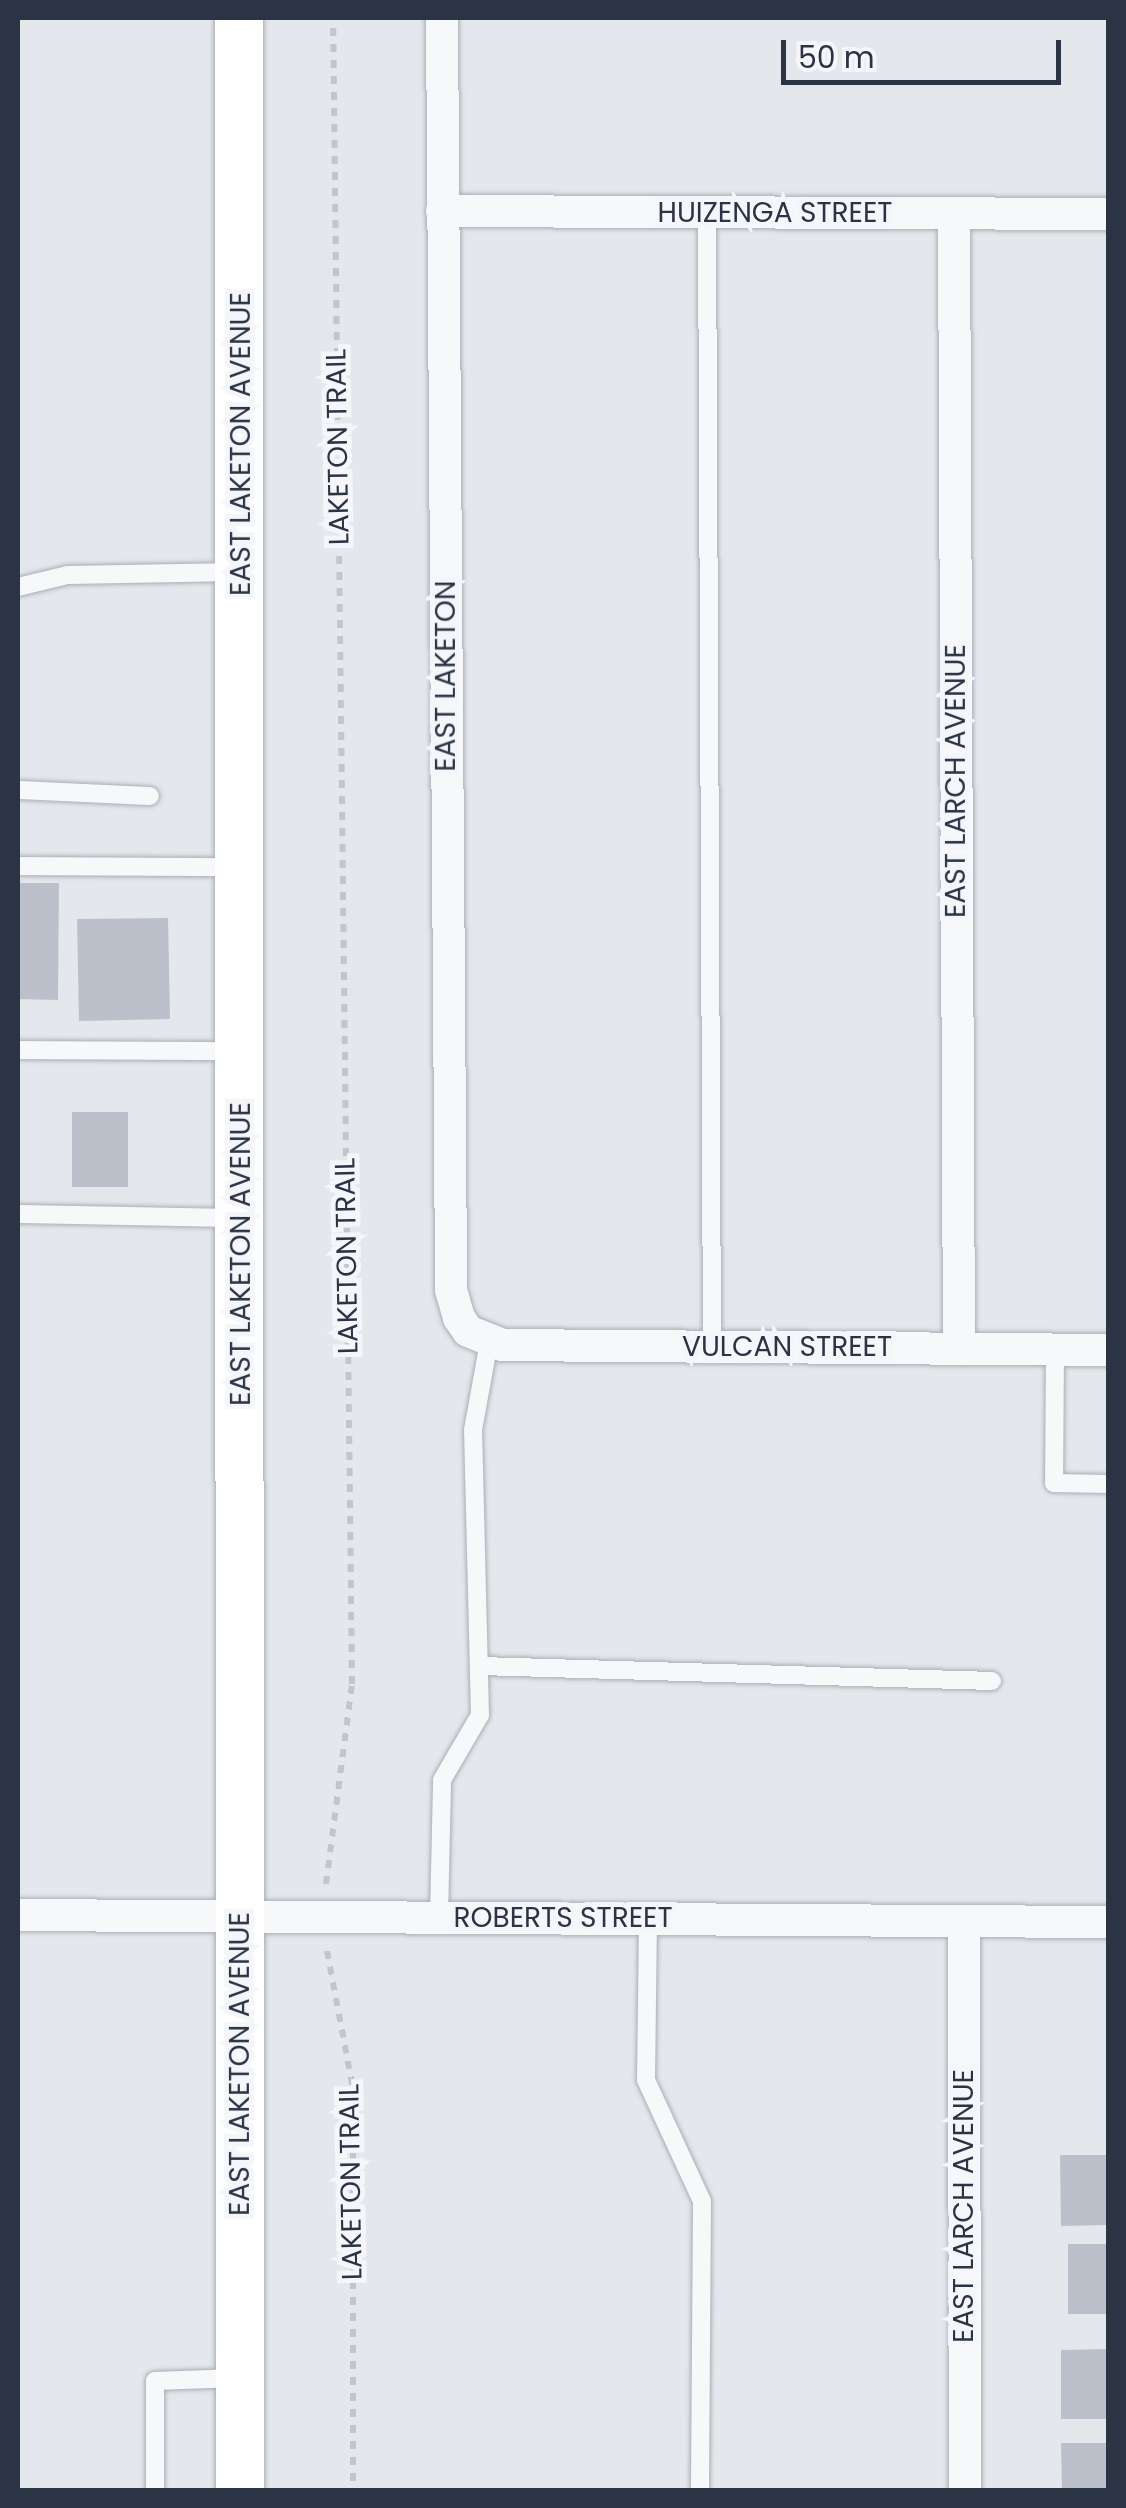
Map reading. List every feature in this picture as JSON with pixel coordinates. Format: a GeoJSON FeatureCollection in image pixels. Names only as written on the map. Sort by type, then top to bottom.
{"type":"FeatureCollection","features":[{"type":"Feature","properties":{"kind":"main road","name":"EAST LAKETON AVENUE"},"geometry":{"type":"LineString","coordinates":[[238,18],[242,867],[240,2490]]}},
{"type":"Feature","properties":{"kind":"street","name":"EAST LAKETON"},"geometry":{"type":"LineString","coordinates":[[442,18],[451,1290],[478,1336]]}},
{"type":"Feature","properties":{"kind":"street","name":"HUIZENGA STREET"},"geometry":{"type":"LineString","coordinates":[[442,211],[1108,214]]}},
{"type":"Feature","properties":{"kind":"street","name":"EAST LARCH AVENUE"},"geometry":{"type":"LineString","coordinates":[[954,213],[958,1348]]}},
{"type":"Feature","properties":{"kind":"street","name":"VULCAN STREET"},"geometry":{"type":"LineString","coordinates":[[478,1336],[712,1346],[1108,1350]]}},
{"type":"Feature","properties":{"kind":"street","name":"ROBERTS STREET"},"geometry":{"type":"LineString","coordinates":[[18,1915],[1108,1922]]}},
{"type":"Feature","properties":{"kind":"street","name":"EAST LARCH AVENUE"},"geometry":{"type":"LineString","coordinates":[[964,1921],[965,2490]]}},
{"type":"Feature","properties":{"kind":"lane"},"geometry":{"type":"LineString","coordinates":[[707,212],[712,1346]]}},
{"type":"Feature","properties":{"kind":"lane"},"geometry":{"type":"LineString","coordinates":[[18,587],[68,575],[241,572]]}},
{"type":"Feature","properties":{"kind":"lane"},"geometry":{"type":"LineString","coordinates":[[18,790],[150,796]]}},
{"type":"Feature","properties":{"kind":"lane"},"geometry":{"type":"LineString","coordinates":[[18,866],[242,867]]}},
{"type":"Feature","properties":{"kind":"lane"},"geometry":{"type":"LineString","coordinates":[[18,1050],[241,1051]]}},
{"type":"Feature","properties":{"kind":"lane"},"geometry":{"type":"LineString","coordinates":[[18,1214],[241,1218]]}},
{"type":"Feature","properties":{"kind":"lane"},"geometry":{"type":"LineString","coordinates":[[439,1917],[442,1780],[480,1716],[473,1430],[478,1336]]}},
{"type":"Feature","properties":{"kind":"lane"},"geometry":{"type":"LineString","coordinates":[[1054,1350],[1054,1483],[1108,1484]]}},
{"type":"Feature","properties":{"kind":"lane"},"geometry":{"type":"LineString","coordinates":[[478,1666],[992,1681]]}},
{"type":"Feature","properties":{"kind":"lane"},"geometry":{"type":"LineString","coordinates":[[648,1919],[646,2080],[702,2201],[700,2490]]}},
{"type":"Feature","properties":{"kind":"lane"},"geometry":{"type":"LineString","coordinates":[[154,2490],[155,2382],[240,2378]]}},
{"type":"Feature","properties":{"kind":"path","name":"LAKETON TRAIL"},"geometry":{"type":"LineString","coordinates":[[333,18],[352,1684],[324,1918],[333,2005],[353,2089],[352,2490]]}},
{"type":"Feature","properties":{"kind":"building"},"geometry":{"type":"Polygon","coordinates":[[[18,883],[59,883],[58,1000],[18,999],[18,883]]]}},
{"type":"Feature","properties":{"kind":"building"},"geometry":{"type":"Polygon","coordinates":[[[168,918],[170,1019],[79,1021],[77,919],[168,918]]]}},
{"type":"Feature","properties":{"kind":"building"},"geometry":{"type":"Polygon","coordinates":[[[72,1112],[128,1112],[128,1187],[72,1187],[72,1112]]]}},
{"type":"Feature","properties":{"kind":"building"},"geometry":{"type":"Polygon","coordinates":[[[1060,2155],[1108,2155],[1108,2225],[1061,2226],[1060,2155]]]}},
{"type":"Feature","properties":{"kind":"building"},"geometry":{"type":"Polygon","coordinates":[[[1068,2244],[1108,2244],[1108,2314],[1068,2314],[1068,2244]]]}},
{"type":"Feature","properties":{"kind":"building"},"geometry":{"type":"Polygon","coordinates":[[[1108,2349],[1108,2419],[1061,2419],[1061,2350],[1108,2349]]]}},
{"type":"Feature","properties":{"kind":"building"},"geometry":{"type":"Polygon","coordinates":[[[1061,2443],[1108,2443],[1108,2490],[1062,2490],[1061,2443]]]}}]}
